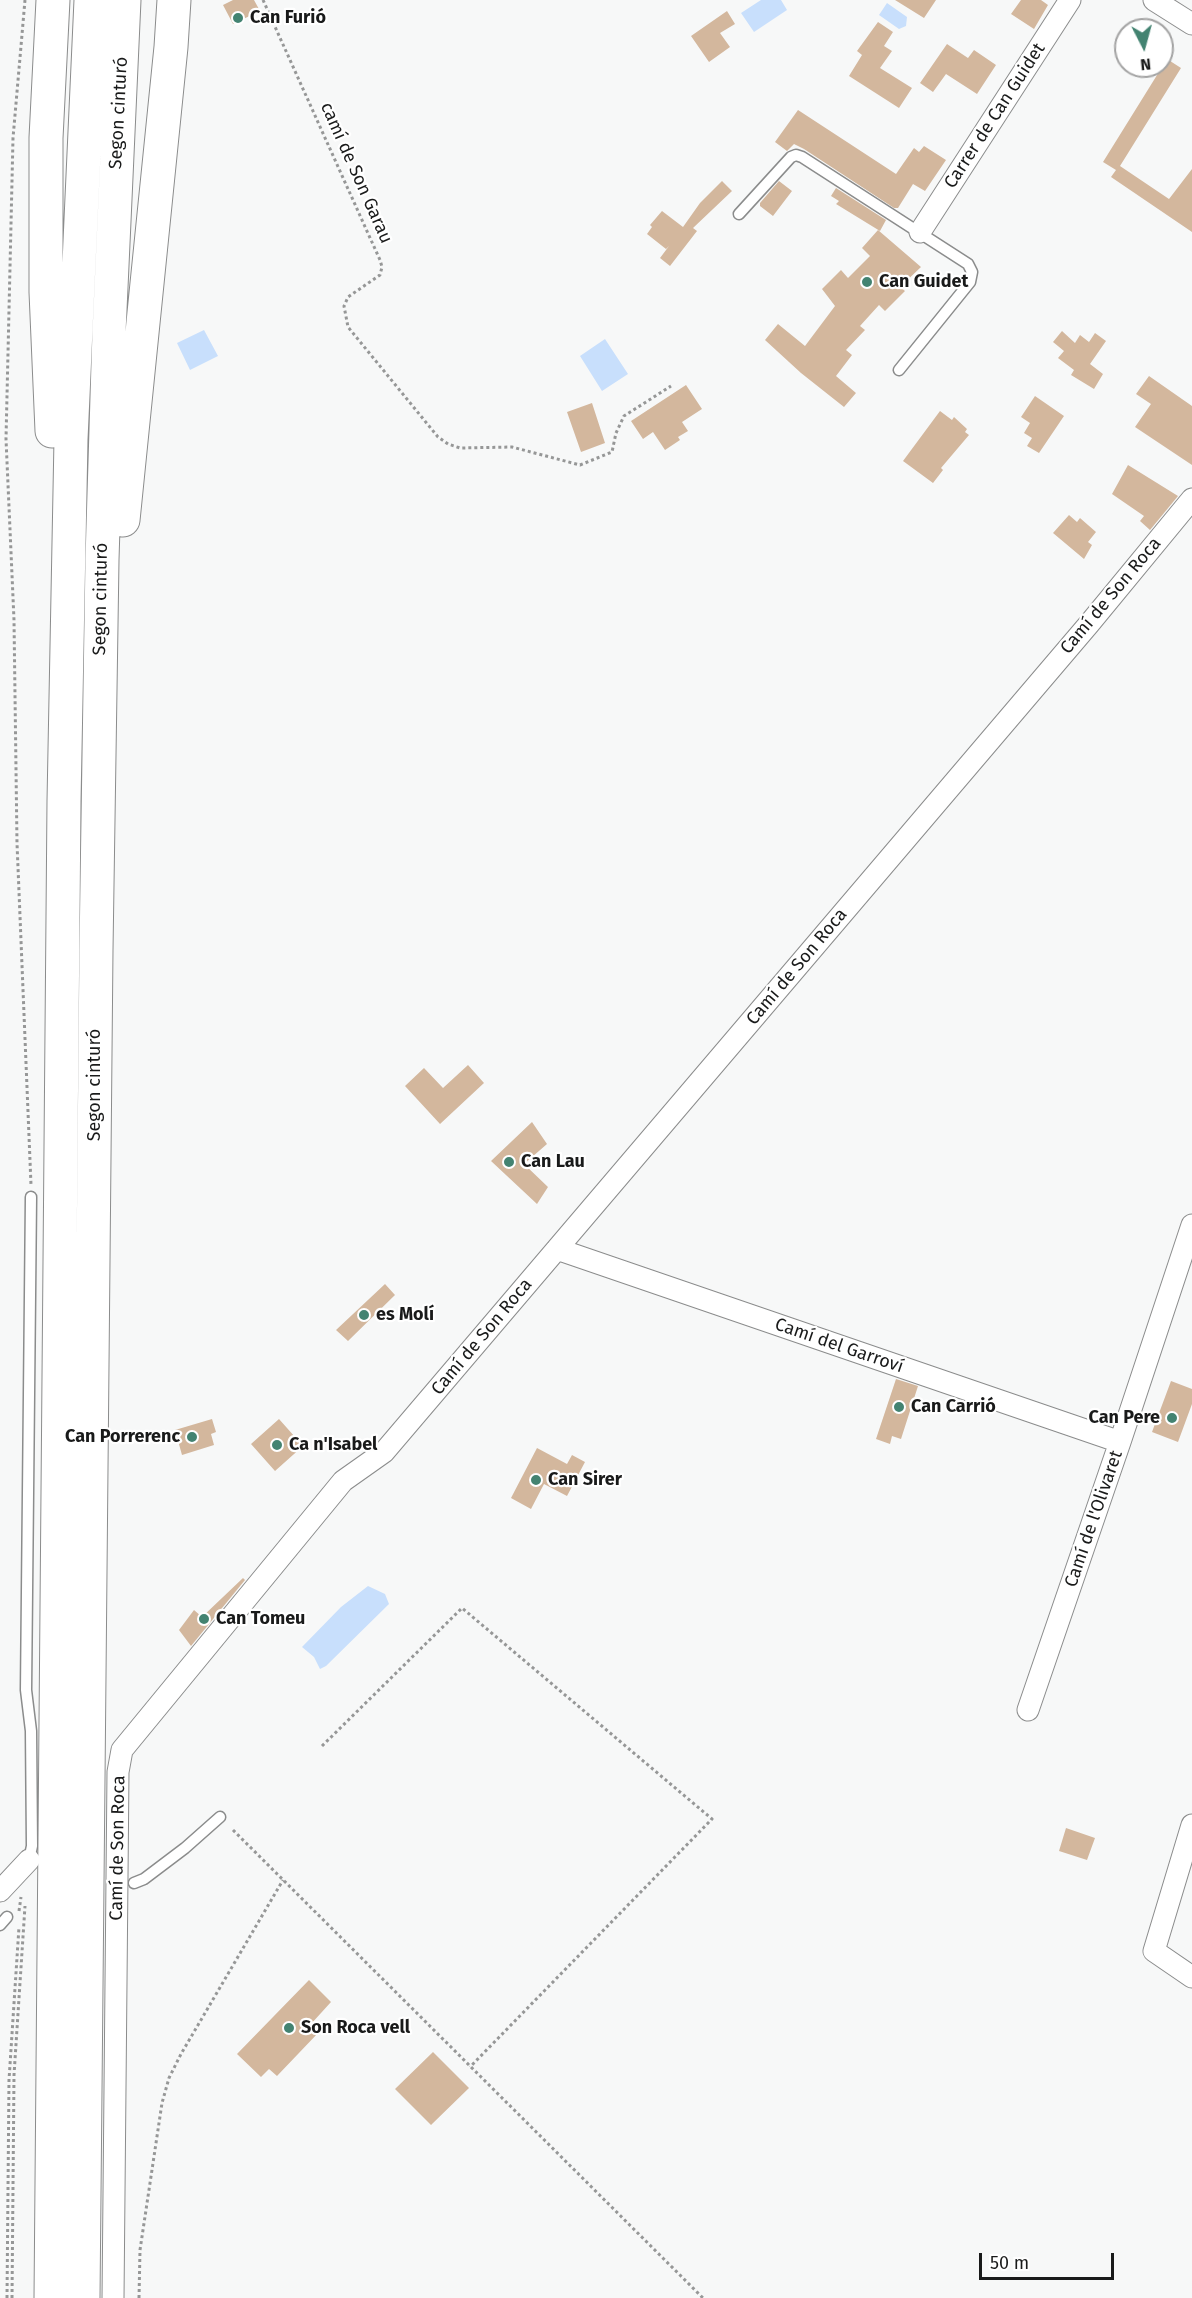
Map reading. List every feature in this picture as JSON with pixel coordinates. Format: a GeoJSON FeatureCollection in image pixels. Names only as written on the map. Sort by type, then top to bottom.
{"type":"FeatureCollection","features":[{"type":"Feature","properties":{"kind":"highway"},"geometry":{"type":"LineString","coordinates":[[53,0],[46,138],[46,292],[53,468],[53,644],[66,701]]}},
{"type":"Feature","properties":{"kind":"highway"},"geometry":{"type":"LineString","coordinates":[[51,2298],[66,701],[71,440],[91,0]]}},
{"type":"Feature","properties":{"kind":"highway","name":"Segon cinturó"},"geometry":{"type":"LineString","coordinates":[[83,2298],[99,723],[109,332],[124,0]]}},
{"type":"Feature","properties":{"kind":"highway"},"geometry":{"type":"LineString","coordinates":[[99,723],[115,653],[120,549],[174,0]]}},
{"type":"Feature","properties":{"kind":"highway"},"geometry":{"type":"LineString","coordinates":[[36,2298],[37,2237],[52,2165]]}},
{"type":"Feature","properties":{"kind":"street","name":"Carrer de Can Guidet"},"geometry":{"type":"LineString","coordinates":[[920,232],[1070,0]]}},
{"type":"Feature","properties":{"kind":"street"},"geometry":{"type":"LineString","coordinates":[[1154,0],[1192,24]]}},
{"type":"Feature","properties":{"kind":"street","name":"Camí de Son Roca"},"geometry":{"type":"LineString","coordinates":[[113,2298],[118,1772],[122,1750],[343,1481],[384,1452],[1192,499]]}},
{"type":"Feature","properties":{"kind":"street","name":"Camí de l'Olivaret"},"geometry":{"type":"LineString","coordinates":[[1028,1710],[1192,1225]]}},
{"type":"Feature","properties":{"kind":"street","name":"Camí del Garroví"},"geometry":{"type":"LineString","coordinates":[[557,1249],[1120,1442]]}},
{"type":"Feature","properties":{"kind":"street"},"geometry":{"type":"LineString","coordinates":[[1192,1825],[1154,1951],[1192,1977]]}},
{"type":"Feature","properties":{"kind":"street"},"geometry":{"type":"LineString","coordinates":[[0,1891],[29,1860]]}},
{"type":"Feature","properties":{"kind":"lane"},"geometry":{"type":"LineString","coordinates":[[739,214],[791,157],[796,155],[968,264],[972,272],[970,282],[899,370]]}},
{"type":"Feature","properties":{"kind":"lane"},"geometry":{"type":"LineString","coordinates":[[29,1860],[32,1846],[31,1731],[26,1690],[31,1197]]}},
{"type":"Feature","properties":{"kind":"lane"},"geometry":{"type":"LineString","coordinates":[[134,1882],[144,1879],[185,1848],[220,1816]]}},
{"type":"Feature","properties":{"kind":"path"},"geometry":{"type":"LineString","coordinates":[[25,0],[13,138],[6,439],[14,620],[17,843],[31,1197]]}},
{"type":"Feature","properties":{"kind":"path","name":"camí de Son Garau"},"geometry":{"type":"LineString","coordinates":[[263,0],[382,267],[380,275],[348,297],[344,306],[348,327],[438,437],[448,444],[460,447],[512,447],[580,465],[612,452],[616,433],[624,416],[671,386]]}},
{"type":"Feature","properties":{"kind":"path"},"geometry":{"type":"LineString","coordinates":[[322,1746],[462,1608],[712,1819],[470,2067]]}},
{"type":"Feature","properties":{"kind":"path"},"geometry":{"type":"LineString","coordinates":[[233,1830],[703,2298]]}},
{"type":"Feature","properties":{"kind":"path"},"geometry":{"type":"LineString","coordinates":[[8,2298],[9,2080],[20,1902],[29,1860]]}},
{"type":"Feature","properties":{"kind":"path"},"geometry":{"type":"LineString","coordinates":[[139,2298],[140,2250],[162,2103],[169,2078],[283,1880]]}},
{"type":"Feature","properties":{"kind":"path"},"geometry":{"type":"LineString","coordinates":[[12,2298],[14,2075],[25,1906]]}},
{"type":"Feature","properties":{"kind":"water"},"geometry":{"type":"Polygon","coordinates":[[[761,0],[781,0],[787,10],[754,32],[741,13],[761,0]]]}},
{"type":"Feature","properties":{"kind":"water"},"geometry":{"type":"Polygon","coordinates":[[[887,3],[907,17],[906,26],[899,29],[879,15],[887,3]]]}},
{"type":"Feature","properties":{"kind":"water"},"geometry":{"type":"Polygon","coordinates":[[[204,330],[218,356],[190,370],[177,343],[204,330]]]}},
{"type":"Feature","properties":{"kind":"water"},"geometry":{"type":"Polygon","coordinates":[[[605,339],[628,374],[602,391],[580,356],[605,339]]]}},
{"type":"Feature","properties":{"kind":"water"},"geometry":{"type":"Polygon","coordinates":[[[368,1586],[385,1594],[389,1604],[326,1666],[320,1669],[314,1657],[302,1647],[341,1607],[368,1586]]]}},
{"type":"Feature","properties":{"kind":"building","name":"Can Furió"},"geometry":{"type":"Polygon","coordinates":[[[233,0],[254,0],[260,11],[233,24],[223,5],[233,0]]]}},
{"type":"Feature","properties":{"kind":"building"},"geometry":{"type":"Polygon","coordinates":[[[895,0],[936,0],[924,18],[895,0]]]}},
{"type":"Feature","properties":{"kind":"building"},"geometry":{"type":"Polygon","coordinates":[[[1021,0],[1041,0],[1048,5],[1034,29],[1011,14],[1021,0]]]}},
{"type":"Feature","properties":{"kind":"building"},"geometry":{"type":"Polygon","coordinates":[[[727,11],[735,24],[720,33],[730,47],[709,62],[691,36],[727,11]]]}},
{"type":"Feature","properties":{"kind":"building"},"geometry":{"type":"Polygon","coordinates":[[[878,22],[893,32],[884,46],[892,51],[880,68],[912,88],[899,108],[849,76],[862,55],[857,51],[878,22]]]}},
{"type":"Feature","properties":{"kind":"building"},"geometry":{"type":"Polygon","coordinates":[[[947,44],[968,58],[974,50],[996,65],[977,94],[946,74],[933,92],[920,83],[947,44]]]}},
{"type":"Feature","properties":{"kind":"building"},"geometry":{"type":"Polygon","coordinates":[[[1174,64],[1181,68],[1120,166],[1169,199],[1192,169],[1192,232],[1111,177],[1116,170],[1103,162],[1155,78],[1174,78],[1174,64]]]}},
{"type":"Feature","properties":{"kind":"building"},"geometry":{"type":"Polygon","coordinates":[[[798,110],[896,174],[914,148],[919,152],[924,146],[946,160],[925,191],[913,184],[898,208],[894,208],[804,149],[794,144],[787,151],[775,142],[798,110]]]}},
{"type":"Feature","properties":{"kind":"building"},"geometry":{"type":"Polygon","coordinates":[[[722,181],[732,191],[693,228],[697,231],[670,266],[660,258],[669,246],[666,249],[647,234],[652,227],[650,225],[662,211],[683,227],[700,203],[722,181]]]}},
{"type":"Feature","properties":{"kind":"building"},"geometry":{"type":"Polygon","coordinates":[[[779,181],[792,191],[773,216],[760,206],[760,203],[779,181]]]}},
{"type":"Feature","properties":{"kind":"building"},"geometry":{"type":"Polygon","coordinates":[[[836,188],[886,220],[880,231],[836,204],[839,201],[831,196],[836,188]]]}},
{"type":"Feature","properties":{"kind":"building"},"geometry":{"type":"Polygon","coordinates":[[[878,230],[921,267],[900,287],[905,291],[885,311],[879,305],[860,326],[865,330],[846,350],[852,355],[836,376],[856,393],[844,407],[801,373],[765,340],[778,324],[805,346],[835,306],[822,289],[841,270],[848,278],[870,256],[862,248],[878,230]]]}},
{"type":"Feature","properties":{"kind":"building"},"geometry":{"type":"Polygon","coordinates":[[[1062,331],[1075,343],[1080,335],[1089,342],[1095,333],[1106,341],[1090,364],[1103,374],[1094,389],[1071,375],[1074,370],[1058,358],[1064,351],[1053,342],[1062,331]]]}},
{"type":"Feature","properties":{"kind":"building"},"geometry":{"type":"Polygon","coordinates":[[[1149,376],[1192,406],[1192,465],[1135,427],[1151,404],[1136,394],[1149,376]]]}},
{"type":"Feature","properties":{"kind":"building"},"geometry":{"type":"Polygon","coordinates":[[[686,385],[702,409],[682,422],[688,431],[678,437],[680,440],[665,450],[653,432],[643,439],[631,421],[686,385]]]}},
{"type":"Feature","properties":{"kind":"building"},"geometry":{"type":"Polygon","coordinates":[[[1035,396],[1064,416],[1039,453],[1027,446],[1032,438],[1024,433],[1030,423],[1021,417],[1035,396]]]}},
{"type":"Feature","properties":{"kind":"building"},"geometry":{"type":"Polygon","coordinates":[[[592,403],[605,443],[581,452],[567,412],[592,403]]]}},
{"type":"Feature","properties":{"kind":"building"},"geometry":{"type":"Polygon","coordinates":[[[940,411],[952,420],[954,417],[967,429],[965,432],[969,435],[941,468],[943,470],[933,483],[903,461],[940,411]]]}},
{"type":"Feature","properties":{"kind":"building"},"geometry":{"type":"Polygon","coordinates":[[[1128,465],[1178,496],[1150,530],[1140,521],[1144,516],[1112,494],[1128,465]]]}},
{"type":"Feature","properties":{"kind":"building"},"geometry":{"type":"Polygon","coordinates":[[[1069,515],[1077,522],[1080,518],[1096,532],[1088,542],[1092,545],[1084,559],[1053,533],[1069,515]]]}},
{"type":"Feature","properties":{"kind":"building"},"geometry":{"type":"Polygon","coordinates":[[[468,1065],[484,1083],[440,1124],[405,1086],[424,1068],[443,1088],[468,1065]]]}},
{"type":"Feature","properties":{"kind":"building","name":"Can Lau"},"geometry":{"type":"Polygon","coordinates":[[[532,1122],[547,1144],[524,1164],[548,1187],[537,1204],[491,1161],[532,1122]]]}},
{"type":"Feature","properties":{"kind":"building","name":"es Molí"},"geometry":{"type":"Polygon","coordinates":[[[385,1284],[395,1295],[348,1341],[336,1330],[385,1284]]]}},
{"type":"Feature","properties":{"kind":"building","name":"Can Carrió"},"geometry":{"type":"Polygon","coordinates":[[[896,1379],[918,1386],[901,1439],[892,1436],[890,1444],[876,1439],[896,1379]]]}},
{"type":"Feature","properties":{"kind":"building","name":"Can Pere"},"geometry":{"type":"Polygon","coordinates":[[[1171,1381],[1192,1389],[1192,1404],[1178,1442],[1152,1432],[1171,1381]]]}},
{"type":"Feature","properties":{"kind":"building","name":"Can Porrerenc"},"geometry":{"type":"Polygon","coordinates":[[[212,1419],[216,1432],[211,1434],[214,1445],[182,1455],[175,1430],[212,1419]]]}},
{"type":"Feature","properties":{"kind":"building","name":"Ca n'Isabel"},"geometry":{"type":"Polygon","coordinates":[[[279,1419],[303,1446],[275,1471],[251,1444],[279,1419]]]}},
{"type":"Feature","properties":{"kind":"building","name":"Can Sirer"},"geometry":{"type":"Polygon","coordinates":[[[537,1448],[567,1464],[572,1455],[585,1462],[567,1496],[544,1484],[531,1509],[511,1498],[537,1448]]]}},
{"type":"Feature","properties":{"kind":"building"},"geometry":{"type":"Polygon","coordinates":[[[243,1578],[245,1580],[191,1646],[179,1630],[194,1610],[202,1617],[243,1578]]]}},
{"type":"Feature","properties":{"kind":"building"},"geometry":{"type":"Polygon","coordinates":[[[1066,1828],[1095,1838],[1087,1860],[1059,1851],[1066,1828]]]}},
{"type":"Feature","properties":{"kind":"building","name":"Son Roca vell"},"geometry":{"type":"Polygon","coordinates":[[[309,1980],[331,2002],[311,2024],[319,2032],[277,2076],[269,2069],[261,2077],[237,2054],[309,1980]]]}},
{"type":"Feature","properties":{"kind":"building"},"geometry":{"type":"Polygon","coordinates":[[[433,2052],[469,2088],[431,2125],[395,2089],[433,2052]]]}},
{"type":"Feature","properties":{"kind":"place","name":"Can Furió"},"geometry":{"type":"Point","coordinates":[238,18]}},
{"type":"Feature","properties":{"kind":"place","name":"Can Guidet"},"geometry":{"type":"Point","coordinates":[867,282]}},
{"type":"Feature","properties":{"kind":"place","name":"Can Lau"},"geometry":{"type":"Point","coordinates":[509,1162]}},
{"type":"Feature","properties":{"kind":"place","name":"es Molí"},"geometry":{"type":"Point","coordinates":[364,1315]}},
{"type":"Feature","properties":{"kind":"place","name":"Can Carrió"},"geometry":{"type":"Point","coordinates":[899,1407]}},
{"type":"Feature","properties":{"kind":"place","name":"Can Pere"},"geometry":{"type":"Point","coordinates":[1172,1418]}},
{"type":"Feature","properties":{"kind":"place","name":"Can Porrerenc"},"geometry":{"type":"Point","coordinates":[192,1437]}},
{"type":"Feature","properties":{"kind":"place","name":"Ca n'Isabel"},"geometry":{"type":"Point","coordinates":[277,1445]}},
{"type":"Feature","properties":{"kind":"place","name":"Can Sirer"},"geometry":{"type":"Point","coordinates":[536,1480]}},
{"type":"Feature","properties":{"kind":"place","name":"Can Tomeu"},"geometry":{"type":"Point","coordinates":[204,1619]}},
{"type":"Feature","properties":{"kind":"place","name":"Son Roca vell"},"geometry":{"type":"Point","coordinates":[289,2028]}}]}
